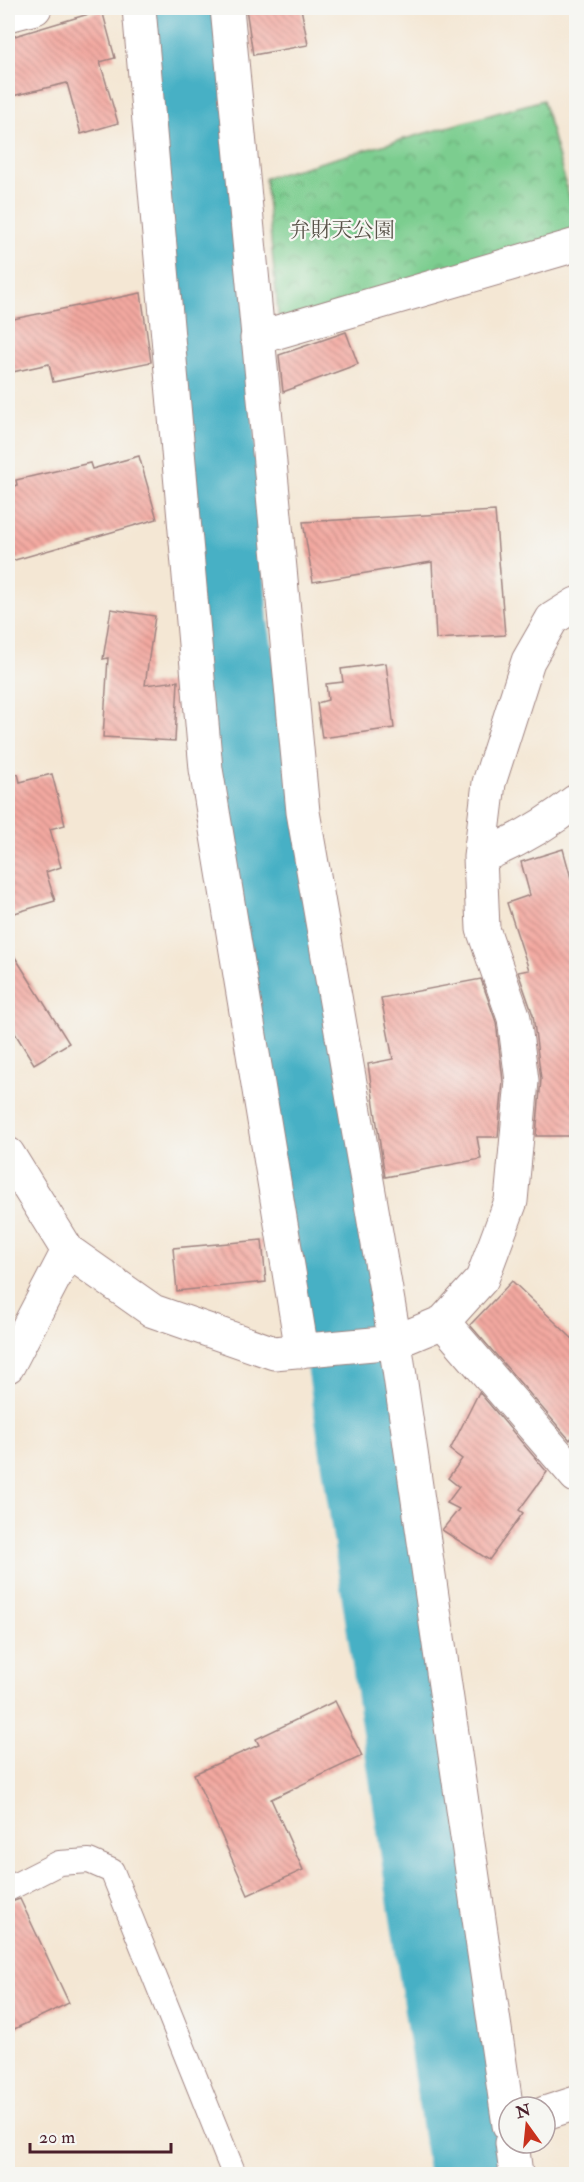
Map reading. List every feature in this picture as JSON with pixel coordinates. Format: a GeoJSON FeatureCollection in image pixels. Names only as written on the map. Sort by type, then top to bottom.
{"type":"FeatureCollection","features":[{"type":"Feature","properties":{"kind":"street"},"geometry":{"type":"LineString","coordinates":[[8,15],[35,8]]}},
{"type":"Feature","properties":{"kind":"street"},"geometry":{"type":"LineString","coordinates":[[139,8],[206,769],[309,1350]]}},
{"type":"Feature","properties":{"kind":"street"},"geometry":{"type":"LineString","coordinates":[[227,8],[303,812],[389,1343],[504,2095]]}},
{"type":"Feature","properties":{"kind":"street"},"geometry":{"type":"LineString","coordinates":[[257,338],[576,245]]}},
{"type":"Feature","properties":{"kind":"street"},"geometry":{"type":"LineString","coordinates":[[8,1154],[68,1251],[153,1311],[274,1353],[389,1343],[443,1322],[482,1279],[511,1201],[522,1081],[514,1018],[483,929],[480,857],[489,783],[528,661],[552,619],[576,603]]}},
{"type":"Feature","properties":{"kind":"street"},"geometry":{"type":"LineString","coordinates":[[480,857],[516,841],[549,822],[576,801]]}},
{"type":"Feature","properties":{"kind":"street"},"geometry":{"type":"LineString","coordinates":[[8,1366],[23,1312],[68,1251]]}},
{"type":"Feature","properties":{"kind":"street"},"geometry":{"type":"LineString","coordinates":[[443,1322],[576,1476]]}},
{"type":"Feature","properties":{"kind":"street"},"geometry":{"type":"LineString","coordinates":[[557,2109],[576,2103]]}},
{"type":"Feature","properties":{"kind":"street"},"geometry":{"type":"LineString","coordinates":[[514,2155],[516,2175]]}},
{"type":"Feature","properties":{"kind":"lane"},"geometry":{"type":"LineString","coordinates":[[8,1889],[58,1863],[89,1861],[112,1871],[234,2175]]}},
{"type":"Feature","properties":{"kind":"green space","name":"弁財天公園"},"geometry":{"type":"Polygon","coordinates":[[[543,100],[576,221],[576,233],[279,323],[265,178],[543,100]]]}},
{"type":"Feature","properties":{"kind":"building"},"geometry":{"type":"Polygon","coordinates":[[[246,8],[301,8],[308,45],[253,55],[246,8]]]}},
{"type":"Feature","properties":{"kind":"building"},"geometry":{"type":"Polygon","coordinates":[[[102,10],[115,58],[100,62],[118,123],[81,134],[67,83],[8,97],[8,38],[102,10]]]}},
{"type":"Feature","properties":{"kind":"building"},"geometry":{"type":"Polygon","coordinates":[[[141,293],[151,362],[53,382],[49,364],[8,373],[8,320],[141,293]]]}},
{"type":"Feature","properties":{"kind":"building"},"geometry":{"type":"Polygon","coordinates":[[[346,332],[358,364],[283,392],[279,355],[346,332]]]}},
{"type":"Feature","properties":{"kind":"building"},"geometry":{"type":"Polygon","coordinates":[[[139,456],[157,519],[8,562],[8,488],[17,485],[16,480],[90,463],[92,469],[139,456]]]}},
{"type":"Feature","properties":{"kind":"building"},"geometry":{"type":"Polygon","coordinates":[[[495,511],[505,635],[436,639],[432,562],[313,582],[303,522],[495,511]]]}},
{"type":"Feature","properties":{"kind":"building"},"geometry":{"type":"Polygon","coordinates":[[[111,609],[155,616],[145,685],[178,681],[175,741],[103,737],[108,658],[103,659],[111,609]]]}},
{"type":"Feature","properties":{"kind":"building"},"geometry":{"type":"Polygon","coordinates":[[[386,663],[394,728],[322,738],[317,703],[328,700],[326,684],[343,682],[341,669],[386,663]]]}},
{"type":"Feature","properties":{"kind":"building"},"geometry":{"type":"Polygon","coordinates":[[[18,774],[20,782],[52,774],[65,825],[50,829],[61,867],[46,872],[55,901],[8,915],[8,776],[18,774]]]}},
{"type":"Feature","properties":{"kind":"building"},"geometry":{"type":"Polygon","coordinates":[[[563,849],[576,896],[576,1136],[536,1136],[541,1079],[533,1015],[518,972],[529,970],[507,903],[530,895],[521,862],[563,849]]]}},
{"type":"Feature","properties":{"kind":"building"},"geometry":{"type":"Polygon","coordinates":[[[8,946],[69,1043],[34,1064],[8,1022],[8,946]]]}},
{"type":"Feature","properties":{"kind":"building"},"geometry":{"type":"Polygon","coordinates":[[[481,979],[496,1022],[503,1081],[498,1137],[477,1137],[481,1159],[385,1177],[368,1064],[393,1059],[381,998],[481,979]]]}},
{"type":"Feature","properties":{"kind":"building"},"geometry":{"type":"Polygon","coordinates":[[[262,1240],[266,1282],[177,1291],[173,1248],[262,1240]]]}},
{"type":"Feature","properties":{"kind":"building"},"geometry":{"type":"Polygon","coordinates":[[[512,1281],[576,1342],[576,1432],[570,1440],[470,1325],[512,1281]]]}},
{"type":"Feature","properties":{"kind":"building"},"geometry":{"type":"Polygon","coordinates":[[[479,1392],[547,1472],[519,1510],[523,1513],[489,1560],[442,1530],[459,1509],[447,1503],[459,1487],[448,1478],[462,1459],[450,1450],[479,1392]]]}},
{"type":"Feature","properties":{"kind":"building"},"geometry":{"type":"Polygon","coordinates":[[[335,1701],[362,1756],[271,1799],[303,1870],[248,1895],[194,1774],[259,1745],[256,1739],[335,1701]]]}},
{"type":"Feature","properties":{"kind":"building"},"geometry":{"type":"Polygon","coordinates":[[[20,1899],[69,2003],[8,2032],[8,1903],[20,1899]]]}},
{"type":"Feature","properties":{"kind":"waterway"},"geometry":{"type":"LineString","coordinates":[[183,8],[226,624],[337,1284],[471,2174]]}}]}
